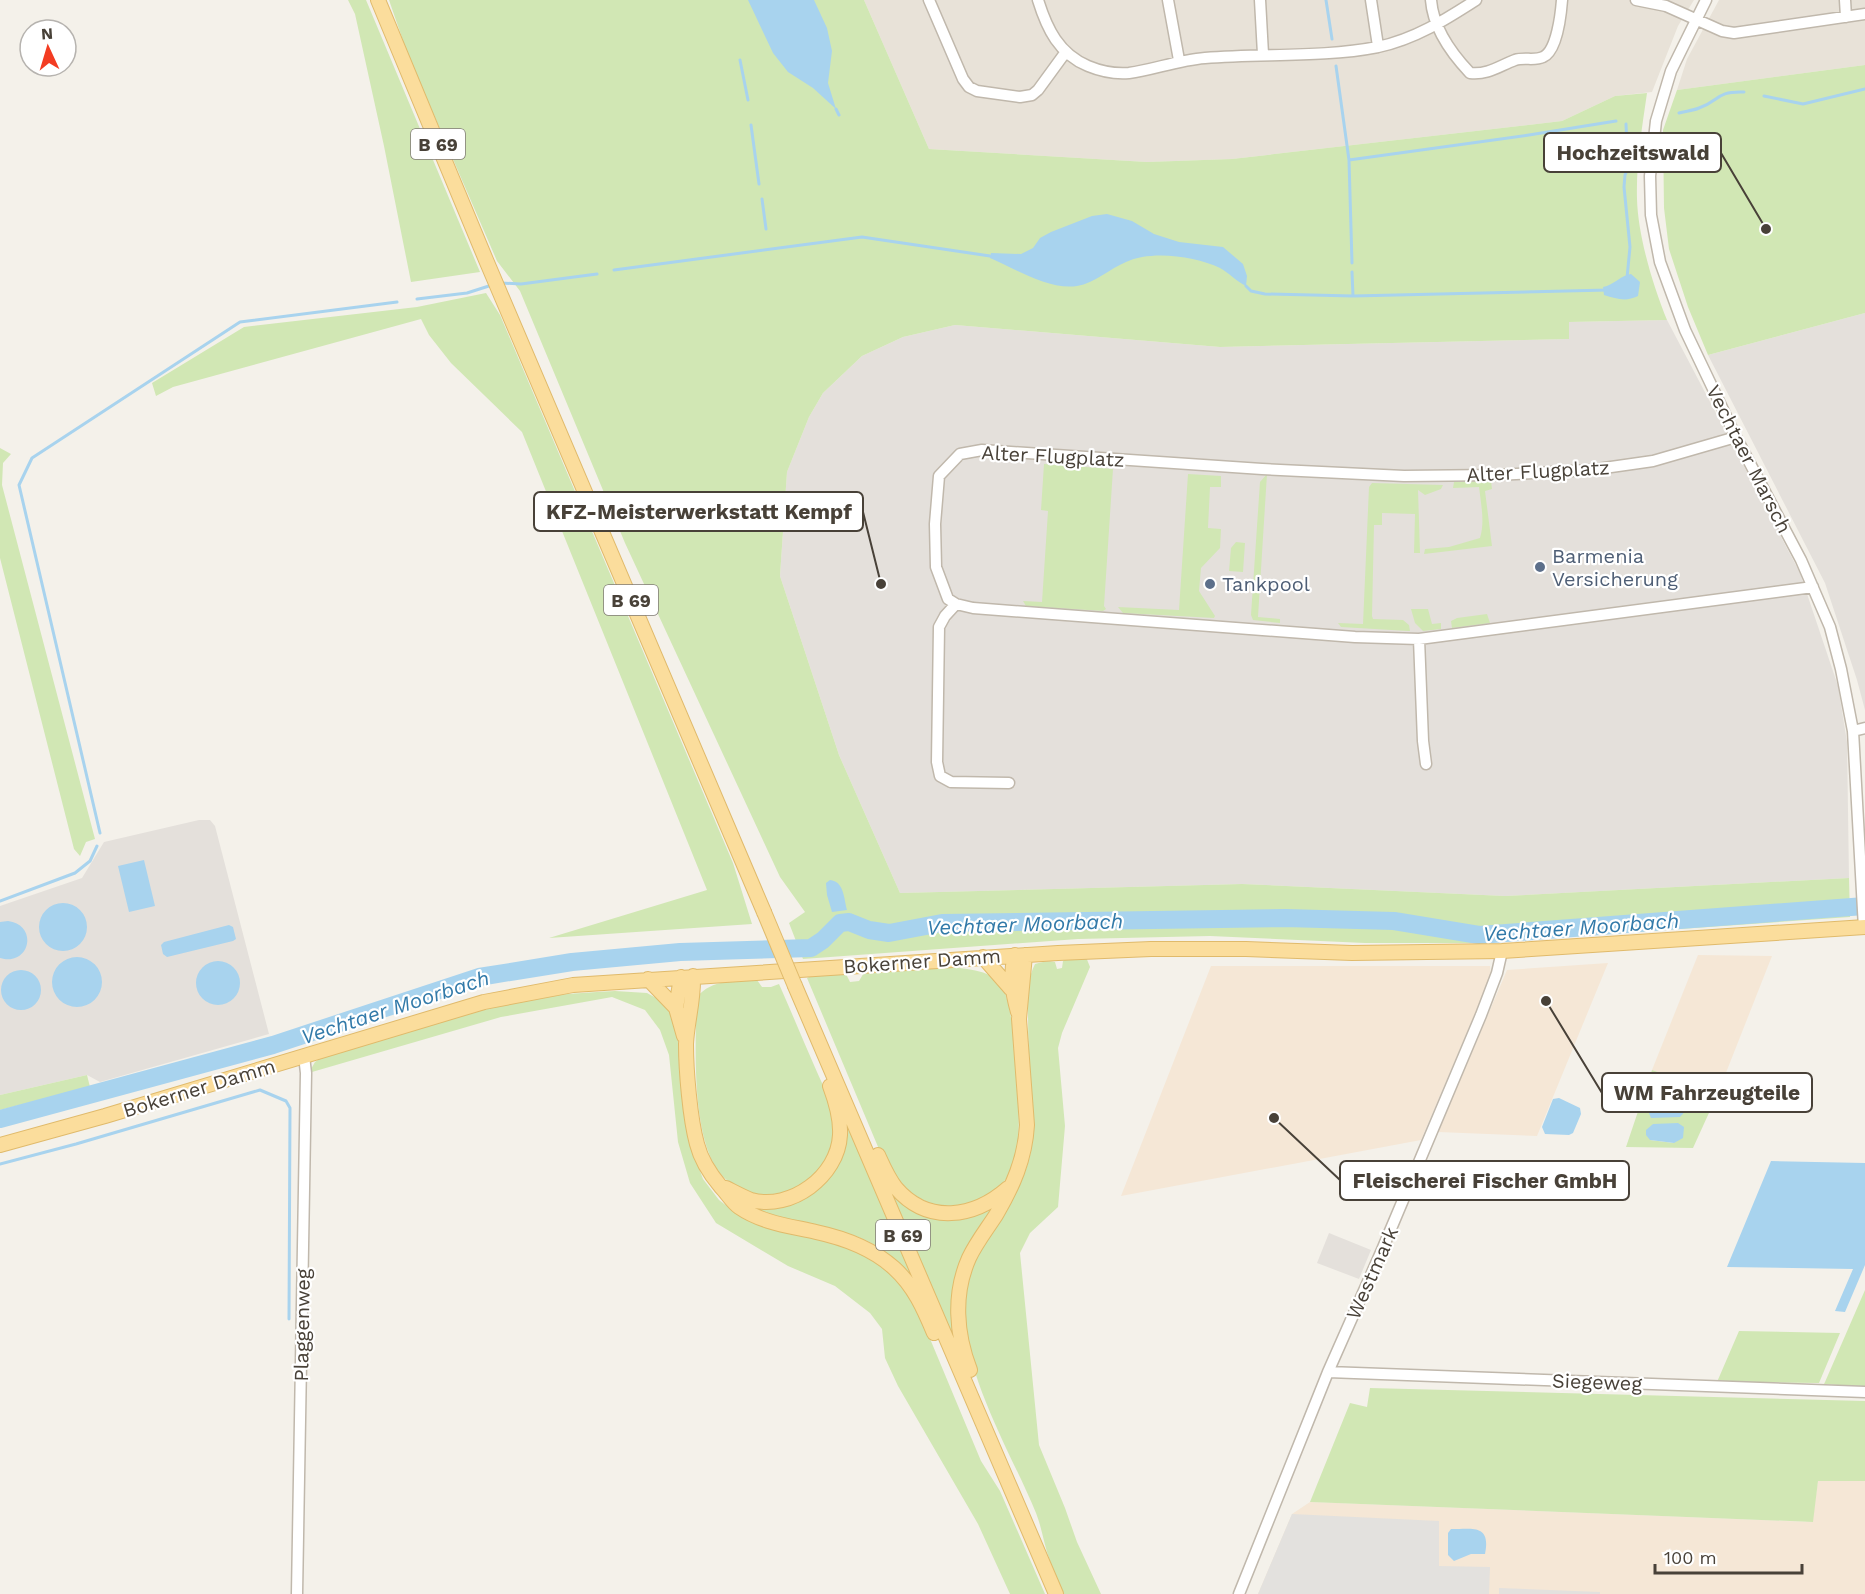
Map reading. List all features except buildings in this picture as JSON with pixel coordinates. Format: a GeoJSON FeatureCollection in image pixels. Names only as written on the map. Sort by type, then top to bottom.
{"type":"FeatureCollection","features":[{"type":"Feature","properties":{"kind":"main road","name":"B 69"},"geometry":{"type":"LineString","coordinates":[[378,0],[486,260],[1056,1594]]}},
{"type":"Feature","properties":{"kind":"main road","name":"Bokerner Damm"},"geometry":{"type":"LineString","coordinates":[[0,1145],[105,1116],[484,1002],[573,985],[983,957],[1163,949],[1352,953],[1502,951],[1864,923]]}},
{"type":"Feature","properties":{"kind":"main road"},"geometry":{"type":"LineString","coordinates":[[1019,1018],[1011,989],[1011,973],[1020,955]]}},
{"type":"Feature","properties":{"kind":"main road"},"geometry":{"type":"LineString","coordinates":[[982,1420],[982,1401],[959,1337],[958,1299],[969,1257],[1012,1185],[1023,1160],[1027,1125],[1019,1018],[1020,955]]}},
{"type":"Feature","properties":{"kind":"main road"},"geometry":{"type":"LineString","coordinates":[[983,957],[1011,989]]}},
{"type":"Feature","properties":{"kind":"main road"},"geometry":{"type":"LineString","coordinates":[[676,1008],[687,977]]}},
{"type":"Feature","properties":{"kind":"main road"},"geometry":{"type":"LineString","coordinates":[[686,1044],[693,986],[687,977]]}},
{"type":"Feature","properties":{"kind":"main road"},"geometry":{"type":"LineString","coordinates":[[648,979],[676,1008],[686,1044],[696,1142],[701,1156],[717,1182],[737,1205],[750,1213],[781,1225],[840,1238],[876,1254],[893,1267],[910,1284],[921,1302],[948,1364],[964,1379]]}},
{"type":"Feature","properties":{"kind":"main road"},"geometry":{"type":"LineString","coordinates":[[717,1182],[753,1200],[775,1200],[794,1197],[810,1188],[826,1174],[836,1156],[840,1137],[840,1118],[835,1097],[818,1057],[815,1031]]}},
{"type":"Feature","properties":{"kind":"main road"},"geometry":{"type":"LineString","coordinates":[[841,1091],[857,1110],[889,1178],[916,1204],[941,1213],[962,1212],[984,1205],[1012,1185]]}},
{"type":"Feature","properties":{"kind":"street"},"geometry":{"type":"LineString","coordinates":[[929,0],[963,79],[969,87],[977,91],[1020,97],[1032,94],[1038,90],[1065,53]]}},
{"type":"Feature","properties":{"kind":"street"},"geometry":{"type":"LineString","coordinates":[[1038,0],[1046,25],[1065,53],[1089,67],[1129,73],[1179,60],[1263,54],[1327,53],[1378,46],[1407,39],[1476,0]]}},
{"type":"Feature","properties":{"kind":"street"},"geometry":{"type":"LineString","coordinates":[[1168,0],[1179,60]]}},
{"type":"Feature","properties":{"kind":"street"},"geometry":{"type":"LineString","coordinates":[[1260,0],[1263,54]]}},
{"type":"Feature","properties":{"kind":"street"},"geometry":{"type":"LineString","coordinates":[[1371,0],[1378,46]]}},
{"type":"Feature","properties":{"kind":"street"},"geometry":{"type":"LineString","coordinates":[[1431,0],[1437,24],[1456,59],[1470,73],[1483,74],[1517,59],[1544,57],[1551,50],[1561,18],[1562,0]]}},
{"type":"Feature","properties":{"kind":"street"},"geometry":{"type":"LineString","coordinates":[[1636,0],[1666,6],[1722,32],[1734,33],[1865,14]]}},
{"type":"Feature","properties":{"kind":"street","name":"Vechtaer Marsch"},"geometry":{"type":"LineString","coordinates":[[1707,0],[1671,72],[1656,121],[1650,176],[1652,215],[1660,262],[1685,330],[1736,436],[1802,560],[1830,627],[1853,731],[1864,923]]}},
{"type":"Feature","properties":{"kind":"street"},"geometry":{"type":"LineString","coordinates":[[1845,0],[1846,17]]}},
{"type":"Feature","properties":{"kind":"street","name":"Alter Flugplatz"},"geometry":{"type":"LineString","coordinates":[[956,604],[948,599],[936,567],[935,524],[939,476],[960,454],[982,450],[1404,476],[1496,475],[1590,470],[1653,461],[1703,448],[1736,436]]}},
{"type":"Feature","properties":{"kind":"street"},"geometry":{"type":"LineString","coordinates":[[1009,783],[951,782],[940,776],[937,762],[939,627],[956,604],[1017,612],[1355,637],[1419,639],[1813,587]]}},
{"type":"Feature","properties":{"kind":"street"},"geometry":{"type":"LineString","coordinates":[[1419,639],[1426,764]]}},
{"type":"Feature","properties":{"kind":"street"},"geometry":{"type":"LineString","coordinates":[[1853,731],[1865,728]]}},
{"type":"Feature","properties":{"kind":"street","name":"Westmark"},"geometry":{"type":"LineString","coordinates":[[1239,1594],[1328,1372],[1481,1015],[1502,951]]}},
{"type":"Feature","properties":{"kind":"street","name":"Plaggenweg"},"geometry":{"type":"LineString","coordinates":[[297,1594],[306,1073],[304,1056]]}},
{"type":"Feature","properties":{"kind":"street","name":"Siegeweg"},"geometry":{"type":"LineString","coordinates":[[1328,1372],[1865,1392]]}},
{"type":"Feature","properties":{"kind":"shaded area"},"geometry":{"type":"Polygon","coordinates":[[[864,0],[1694,0],[1678,26],[1652,92],[1615,96],[1562,121],[1232,159],[1147,162],[929,149],[864,0]]]}},
{"type":"Feature","properties":{"kind":"shaded area"},"geometry":{"type":"Polygon","coordinates":[[[1719,0],[1865,0],[1865,65],[1677,90],[1687,59],[1719,0]]]}},
{"type":"Feature","properties":{"kind":"shaded area"},"geometry":{"type":"Polygon","coordinates":[[[1865,313],[1865,710],[1825,583],[1708,355],[1865,313]]]}},
{"type":"Feature","properties":{"kind":"shaded area"},"geometry":{"type":"Polygon","coordinates":[[[1667,320],[1800,573],[1838,686],[1847,742],[1849,878],[1505,896],[1242,884],[900,893],[839,755],[780,576],[787,472],[809,417],[823,393],[862,356],[903,337],[955,325],[1220,347],[1569,339],[1569,322],[1667,320]]]}},
{"type":"Feature","properties":{"kind":"shaded area"},"geometry":{"type":"Polygon","coordinates":[[[199,820],[210,820],[215,826],[269,1034],[100,1082],[87,1075],[0,1095],[0,906],[82,878],[104,842],[199,820]]]}},
{"type":"Feature","properties":{"kind":"shaded area"},"geometry":{"type":"Polygon","coordinates":[[[1698,955],[1772,956],[1718,1093],[1652,1070],[1698,955]]]}},
{"type":"Feature","properties":{"kind":"shaded area"},"geometry":{"type":"Polygon","coordinates":[[[1608,963],[1537,1136],[1438,1132],[1507,970],[1608,963]]]}},
{"type":"Feature","properties":{"kind":"shaded area"},"geometry":{"type":"Polygon","coordinates":[[[1211,966],[1490,966],[1491,976],[1421,1140],[1121,1196],[1211,966]]]}},
{"type":"Feature","properties":{"kind":"shaded area"},"geometry":{"type":"Polygon","coordinates":[[[1329,1233],[1371,1250],[1359,1279],[1317,1263],[1329,1233]]]}},
{"type":"Feature","properties":{"kind":"shaded area"},"geometry":{"type":"Polygon","coordinates":[[[1818,1481],[1865,1481],[1865,1594],[1258,1594],[1292,1514],[1310,1502],[1812,1522],[1818,1481]]]}},
{"type":"Feature","properties":{"kind":"shaded area"},"geometry":{"type":"Polygon","coordinates":[[[1292,1514],[1439,1521],[1439,1566],[1490,1567],[1489,1594],[1258,1594],[1292,1514]]]}},
{"type":"Feature","properties":{"kind":"shaded area"},"geometry":{"type":"Polygon","coordinates":[[[1499,1588],[1600,1592],[1600,1594],[1499,1594],[1499,1588]]]}},
{"type":"Feature","properties":{"kind":"green space"},"geometry":{"type":"Polygon","coordinates":[[[348,0],[366,0],[480,272],[411,282],[355,14],[348,0]]]}},
{"type":"Feature","properties":{"kind":"green space"},"geometry":{"type":"Polygon","coordinates":[[[389,0],[864,0],[929,149],[1147,162],[1232,159],[1562,121],[1615,96],[1647,93],[1638,159],[1638,213],[1647,261],[1667,320],[1569,322],[1569,339],[1220,347],[955,325],[903,337],[862,356],[823,393],[809,417],[787,472],[780,576],[839,755],[900,893],[1242,884],[1505,896],[1849,878],[1850,917],[1481,943],[1365,943],[1210,936],[1078,939],[803,959],[789,923],[805,912],[780,877],[625,543],[520,291],[497,261],[408,55],[389,0]]]}},
{"type":"Feature","properties":{"kind":"green space"},"geometry":{"type":"Polygon","coordinates":[[[1865,65],[1865,313],[1708,355],[1688,307],[1669,249],[1664,208],[1663,130],[1677,90],[1865,65]]]}},
{"type":"Feature","properties":{"kind":"green space"},"geometry":{"type":"Polygon","coordinates":[[[486,293],[500,315],[733,863],[752,924],[549,938],[707,890],[522,432],[451,363],[429,335],[421,319],[173,387],[156,396],[152,383],[244,327],[417,307],[486,293]]]}},
{"type":"Feature","properties":{"kind":"green space"},"geometry":{"type":"Polygon","coordinates":[[[0,448],[11,454],[3,463],[2,485],[95,839],[86,842],[80,856],[74,849],[0,558],[0,448]]]}},
{"type":"Feature","properties":{"kind":"green space"},"geometry":{"type":"Polygon","coordinates":[[[1044,464],[1113,469],[1104,606],[1106,609],[1103,611],[1026,606],[1023,601],[1042,602],[1048,511],[1041,510],[1044,464]]]}},
{"type":"Feature","properties":{"kind":"green space"},"geometry":{"type":"Polygon","coordinates":[[[1188,474],[1221,476],[1221,487],[1210,487],[1208,528],[1221,529],[1220,548],[1201,568],[1199,591],[1215,616],[1214,618],[1123,613],[1118,607],[1179,610],[1188,474]]]}},
{"type":"Feature","properties":{"kind":"green space"},"geometry":{"type":"Polygon","coordinates":[[[1267,474],[1258,617],[1280,619],[1280,623],[1253,620],[1251,615],[1260,482],[1267,474]]]}},
{"type":"Feature","properties":{"kind":"green space"},"geometry":{"type":"Polygon","coordinates":[[[1491,481],[1492,489],[1485,491],[1492,546],[1424,554],[1425,549],[1449,547],[1480,538],[1482,506],[1479,487],[1453,488],[1454,482],[1491,481]]]}},
{"type":"Feature","properties":{"kind":"green space"},"geometry":{"type":"Polygon","coordinates":[[[1372,483],[1443,485],[1441,489],[1425,495],[1418,490],[1420,553],[1414,553],[1415,514],[1382,513],[1382,525],[1374,525],[1373,619],[1403,620],[1409,625],[1410,631],[1341,627],[1338,623],[1363,624],[1369,487],[1372,483]]]}},
{"type":"Feature","properties":{"kind":"green space"},"geometry":{"type":"Polygon","coordinates":[[[1236,542],[1245,543],[1243,572],[1229,571],[1231,548],[1236,542]]]}},
{"type":"Feature","properties":{"kind":"green space"},"geometry":{"type":"Polygon","coordinates":[[[1411,609],[1428,609],[1432,624],[1441,623],[1441,629],[1423,631],[1415,623],[1411,609]]]}},
{"type":"Feature","properties":{"kind":"green space"},"geometry":{"type":"Polygon","coordinates":[[[1487,614],[1490,623],[1452,628],[1451,621],[1457,618],[1487,614]]]}},
{"type":"Feature","properties":{"kind":"green space"},"geometry":{"type":"Polygon","coordinates":[[[1086,957],[1090,967],[1058,1048],[1065,1126],[1058,1207],[1030,1233],[1020,1253],[1039,1445],[1077,1542],[1101,1594],[1064,1594],[1050,1561],[1036,1513],[982,1393],[965,1329],[965,1298],[971,1269],[979,1251],[1016,1190],[1030,1156],[1033,1124],[1028,1000],[1032,970],[1035,964],[1043,962],[1055,962],[1057,969],[1062,968],[1063,961],[1067,958],[1086,957]]]}},
{"type":"Feature","properties":{"kind":"green space"},"geometry":{"type":"Polygon","coordinates":[[[939,966],[979,971],[1000,983],[1010,1012],[1014,1034],[1018,1084],[1018,1145],[1010,1172],[1004,1182],[985,1197],[974,1202],[950,1206],[920,1199],[903,1184],[884,1161],[807,978],[821,974],[846,974],[850,982],[859,981],[865,971],[939,966]]]}},
{"type":"Feature","properties":{"kind":"green space"},"geometry":{"type":"Polygon","coordinates":[[[757,980],[762,987],[779,984],[830,1101],[834,1128],[834,1138],[828,1158],[816,1174],[800,1186],[782,1193],[763,1195],[744,1191],[727,1181],[714,1164],[702,1128],[696,1083],[697,997],[717,984],[757,980]]]}},
{"type":"Feature","properties":{"kind":"green space"},"geometry":{"type":"Polygon","coordinates":[[[615,991],[647,993],[667,1004],[677,1030],[688,1139],[703,1179],[719,1200],[740,1216],[759,1225],[834,1242],[856,1250],[879,1263],[913,1298],[981,1461],[1000,1491],[1045,1594],[1010,1594],[978,1524],[898,1386],[885,1358],[882,1329],[870,1313],[835,1286],[788,1266],[716,1223],[690,1183],[678,1142],[669,1055],[660,1030],[645,1010],[612,997],[501,1017],[312,1072],[311,1069],[322,1057],[467,1013],[556,995],[615,991]]]}},
{"type":"Feature","properties":{"kind":"green space"},"geometry":{"type":"Polygon","coordinates":[[[1652,1070],[1718,1093],[1693,1148],[1626,1147],[1652,1070]],[[1653,1124],[1650,1140],[1674,1143],[1669,1125],[1653,1124]]]}},
{"type":"Feature","properties":{"kind":"green space"},"geometry":{"type":"Polygon","coordinates":[[[87,1075],[90,1087],[0,1110],[0,1095],[87,1075]]]}},
{"type":"Feature","properties":{"kind":"green space"},"geometry":{"type":"Polygon","coordinates":[[[847,1121],[912,1273],[909,1275],[886,1253],[862,1239],[829,1228],[760,1211],[744,1204],[806,1196],[820,1188],[833,1172],[842,1154],[845,1122],[847,1121]]]}},
{"type":"Feature","properties":{"kind":"green space"},"geometry":{"type":"Polygon","coordinates":[[[893,1195],[942,1218],[964,1218],[992,1206],[994,1208],[973,1238],[960,1266],[956,1281],[953,1333],[951,1334],[893,1195]]]}},
{"type":"Feature","properties":{"kind":"green space"},"geometry":{"type":"Polygon","coordinates":[[[1865,1290],[1865,1387],[1824,1384],[1825,1382],[1865,1290]]]}},
{"type":"Feature","properties":{"kind":"green space"},"geometry":{"type":"Polygon","coordinates":[[[1739,1331],[1840,1333],[1819,1383],[1717,1382],[1739,1331]]]}},
{"type":"Feature","properties":{"kind":"green space"},"geometry":{"type":"Polygon","coordinates":[[[1370,1388],[1865,1401],[1865,1481],[1818,1481],[1813,1522],[1310,1502],[1350,1403],[1367,1407],[1370,1388]]]}},
{"type":"Feature","properties":{"kind":"water"},"geometry":{"type":"Polygon","coordinates":[[[748,0],[814,0],[827,28],[832,51],[828,83],[836,109],[813,88],[788,72],[773,53],[748,0]]]}},
{"type":"Feature","properties":{"kind":"water"},"geometry":{"type":"Polygon","coordinates":[[[1107,214],[1132,221],[1154,234],[1179,242],[1223,247],[1243,264],[1247,276],[1246,286],[1210,264],[1173,256],[1136,258],[1090,282],[1077,286],[1044,282],[990,258],[991,253],[1021,254],[1033,248],[1040,238],[1051,232],[1092,216],[1107,214]]]}},
{"type":"Feature","properties":{"kind":"water"},"geometry":{"type":"Polygon","coordinates":[[[1631,274],[1640,282],[1638,296],[1617,299],[1604,295],[1603,287],[1631,274]]]}},
{"type":"Feature","properties":{"kind":"water"},"geometry":{"type":"Polygon","coordinates":[[[144,860],[155,906],[129,912],[118,866],[144,860]]]}},
{"type":"Feature","properties":{"kind":"water"},"geometry":{"type":"Polygon","coordinates":[[[830,880],[835,881],[841,887],[847,910],[832,912],[826,883],[830,880]]]}},
{"type":"Feature","properties":{"kind":"water"},"geometry":{"type":"Polygon","coordinates":[[[63,903],[80,910],[87,927],[80,944],[63,951],[46,944],[39,927],[46,910],[63,903]]]}},
{"type":"Feature","properties":{"kind":"water"},"geometry":{"type":"Polygon","coordinates":[[[8,921],[18,924],[27,937],[24,951],[18,957],[10,959],[0,958],[0,922],[8,921]]]}},
{"type":"Feature","properties":{"kind":"water"},"geometry":{"type":"Polygon","coordinates":[[[229,925],[233,927],[236,939],[233,941],[167,957],[163,954],[161,945],[164,942],[229,925]]]}},
{"type":"Feature","properties":{"kind":"water"},"geometry":{"type":"Polygon","coordinates":[[[72,957],[82,957],[95,964],[102,977],[102,987],[95,1000],[82,1007],[72,1007],[63,1003],[56,996],[52,987],[52,977],[56,968],[63,961],[72,957]]]}},
{"type":"Feature","properties":{"kind":"water"},"geometry":{"type":"Polygon","coordinates":[[[218,961],[234,967],[240,983],[234,999],[218,1005],[202,999],[196,983],[202,967],[218,961]]]}},
{"type":"Feature","properties":{"kind":"water"},"geometry":{"type":"Polygon","coordinates":[[[21,970],[35,976],[41,990],[35,1004],[21,1010],[7,1004],[1,990],[7,976],[21,970]]]}},
{"type":"Feature","properties":{"kind":"water"},"geometry":{"type":"Polygon","coordinates":[[[1662,1088],[1674,1091],[1686,1101],[1680,1117],[1651,1118],[1648,1111],[1653,1097],[1662,1088]]]}},
{"type":"Feature","properties":{"kind":"water"},"geometry":{"type":"Polygon","coordinates":[[[1559,1098],[1580,1108],[1581,1114],[1573,1133],[1569,1135],[1545,1134],[1542,1127],[1553,1099],[1559,1098]]]}},
{"type":"Feature","properties":{"kind":"water"},"geometry":{"type":"Polygon","coordinates":[[[1678,1123],[1684,1127],[1683,1138],[1674,1143],[1650,1140],[1646,1135],[1646,1130],[1653,1124],[1678,1123]]]}},
{"type":"Feature","properties":{"kind":"water"},"geometry":{"type":"Polygon","coordinates":[[[1771,1161],[1865,1163],[1865,1265],[1845,1312],[1835,1311],[1853,1269],[1727,1267],[1771,1161]]]}},
{"type":"Feature","properties":{"kind":"water"},"geometry":{"type":"Polygon","coordinates":[[[1451,1529],[1473,1529],[1483,1533],[1486,1544],[1485,1554],[1471,1554],[1454,1561],[1448,1555],[1448,1533],[1451,1529]]]}},
{"type":"Feature","properties":{"kind":"waterway"},"geometry":{"type":"LineString","coordinates":[[1326,0],[1332,39]]}},
{"type":"Feature","properties":{"kind":"waterway"},"geometry":{"type":"LineString","coordinates":[[740,60],[748,100]]}},
{"type":"Feature","properties":{"kind":"waterway"},"geometry":{"type":"LineString","coordinates":[[1336,66],[1349,160],[1352,263]]}},
{"type":"Feature","properties":{"kind":"waterway"},"geometry":{"type":"LineString","coordinates":[[1764,96],[1803,104],[1865,89]]}},
{"type":"Feature","properties":{"kind":"waterway"},"geometry":{"type":"LineString","coordinates":[[1679,113],[1694,110],[1728,93],[1744,92]]}},
{"type":"Feature","properties":{"kind":"waterway"},"geometry":{"type":"LineString","coordinates":[[836,109],[839,115]]}},
{"type":"Feature","properties":{"kind":"waterway"},"geometry":{"type":"LineString","coordinates":[[1349,160],[1616,121]]}},
{"type":"Feature","properties":{"kind":"waterway"},"geometry":{"type":"LineString","coordinates":[[1626,124],[1628,168],[1624,187],[1630,247],[1627,278]]}},
{"type":"Feature","properties":{"kind":"waterway"},"geometry":{"type":"LineString","coordinates":[[751,125],[759,184]]}},
{"type":"Feature","properties":{"kind":"waterway"},"geometry":{"type":"LineString","coordinates":[[762,199],[766,229]]}},
{"type":"Feature","properties":{"kind":"waterway"},"geometry":{"type":"LineString","coordinates":[[614,270],[862,237],[990,256]]}},
{"type":"Feature","properties":{"kind":"waterway"},"geometry":{"type":"LineString","coordinates":[[1352,272],[1353,296]]}},
{"type":"Feature","properties":{"kind":"waterway"},"geometry":{"type":"LineString","coordinates":[[501,283],[521,284],[597,274]]}},
{"type":"Feature","properties":{"kind":"waterway"},"geometry":{"type":"LineString","coordinates":[[417,299],[467,293],[492,285]]}},
{"type":"Feature","properties":{"kind":"waterway"},"geometry":{"type":"LineString","coordinates":[[1246,286],[1251,291],[1265,294],[1353,296],[1608,290]]}},
{"type":"Feature","properties":{"kind":"waterway"},"geometry":{"type":"LineString","coordinates":[[100,833],[19,485],[32,458],[240,322],[397,302]]}},
{"type":"Feature","properties":{"kind":"waterway"},"geometry":{"type":"LineString","coordinates":[[0,901],[75,873],[90,861],[97,846]]}},
{"type":"Feature","properties":{"kind":"waterway","name":"Vechtaer Moorbach"},"geometry":{"type":"LineString","coordinates":[[0,1119],[273,1045],[479,977],[572,962],[680,952],[811,948],[840,923],[849,922],[869,930],[889,933],[942,923],[1285,918],[1394,921],[1479,935],[1865,906]]}},
{"type":"Feature","properties":{"kind":"waterway"},"geometry":{"type":"LineString","coordinates":[[0,1164],[260,1090],[286,1101],[290,1108],[289,1319]]}},
{"type":"Feature","properties":{"kind":"place","name":"Hochzeitswald"},"geometry":{"type":"Point","coordinates":[1766,229]}},
{"type":"Feature","properties":{"kind":"place","name":"Barmenia Versicherung"},"geometry":{"type":"Point","coordinates":[1540,567]}},
{"type":"Feature","properties":{"kind":"place","name":"KFZ-Meisterwerkstatt Kempf"},"geometry":{"type":"Point","coordinates":[881,584]}},
{"type":"Feature","properties":{"kind":"place","name":"Tankpool"},"geometry":{"type":"Point","coordinates":[1210,584]}},
{"type":"Feature","properties":{"kind":"place","name":"WM Fahrzeugteile"},"geometry":{"type":"Point","coordinates":[1546,1001]}},
{"type":"Feature","properties":{"kind":"place","name":"Fleischerei Fischer GmbH"},"geometry":{"type":"Point","coordinates":[1274,1118]}}]}
